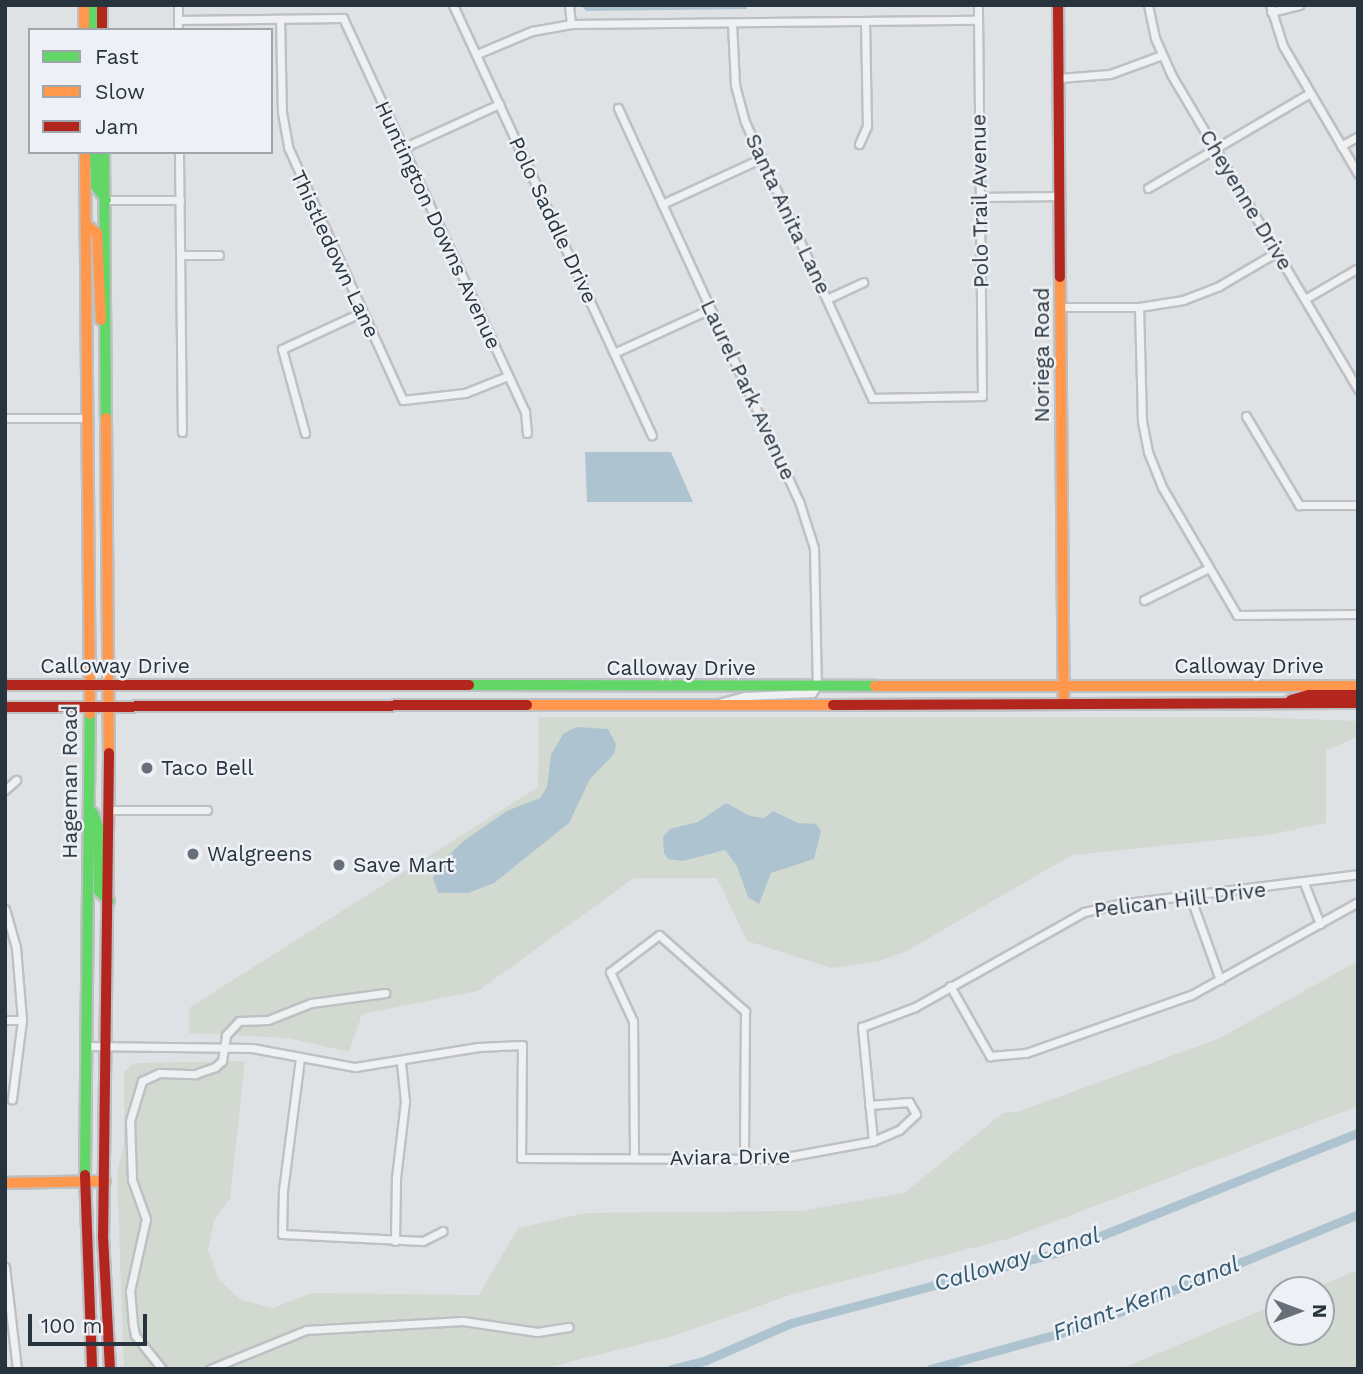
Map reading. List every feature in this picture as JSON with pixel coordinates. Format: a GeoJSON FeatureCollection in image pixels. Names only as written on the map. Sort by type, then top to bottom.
{"type":"FeatureCollection","features":[{"type":"Feature","properties":{"kind":"main road"},"geometry":{"type":"LineString","coordinates":[[84,5],[84,28]]}},
{"type":"Feature","properties":{"kind":"main road"},"geometry":{"type":"LineString","coordinates":[[94,5],[94,28]]}},
{"type":"Feature","properties":{"kind":"main road"},"geometry":{"type":"LineString","coordinates":[[102,5],[102,28]]}},
{"type":"Feature","properties":{"kind":"main road","name":"Noriega Road"},"geometry":{"type":"LineString","coordinates":[[1058,5],[1064,704]]}},
{"type":"Feature","properties":{"kind":"main road","name":"Hageman Road"},"geometry":{"type":"LineString","coordinates":[[85,154],[90,803],[85,1180],[92,1369]]}},
{"type":"Feature","properties":{"kind":"main road"},"geometry":{"type":"LineString","coordinates":[[95,154],[96,186],[106,200]]}},
{"type":"Feature","properties":{"kind":"main road","name":"Hageman Road"},"geometry":{"type":"LineString","coordinates":[[104,154],[110,707],[105,1181],[110,1369]]}},
{"type":"Feature","properties":{"kind":"main road"},"geometry":{"type":"LineString","coordinates":[[86,225],[97,233],[98,307],[105,336]]}},
{"type":"Feature","properties":{"kind":"main road"},"geometry":{"type":"LineString","coordinates":[[88,418],[99,427],[102,503],[107,524]]}},
{"type":"Feature","properties":{"kind":"main road","name":"Calloway Drive"},"geometry":{"type":"LineString","coordinates":[[5,685],[1358,686]]}},
{"type":"Feature","properties":{"kind":"main road"},"geometry":{"type":"LineString","coordinates":[[1278,704],[1309,695],[1358,695]]}},
{"type":"Feature","properties":{"kind":"main road","name":"Calloway Drive"},"geometry":{"type":"LineString","coordinates":[[5,707],[1358,704]]}},
{"type":"Feature","properties":{"kind":"main road"},"geometry":{"type":"LineString","coordinates":[[90,803],[98,827],[99,891],[109,901]]}},
{"type":"Feature","properties":{"kind":"main road"},"geometry":{"type":"LineString","coordinates":[[5,1183],[105,1181]]}},
{"type":"Feature","properties":{"kind":"street"},"geometry":{"type":"LineString","coordinates":[[178,5],[178,28]]}},
{"type":"Feature","properties":{"kind":"street","name":"Polo Saddle Drive"},"geometry":{"type":"LineString","coordinates":[[453,5],[652,435]]}},
{"type":"Feature","properties":{"kind":"street"},"geometry":{"type":"LineString","coordinates":[[569,5],[571,24]]}},
{"type":"Feature","properties":{"kind":"street","name":"Polo Trail Avenue"},"geometry":{"type":"LineString","coordinates":[[872,398],[982,397],[978,5]]}},
{"type":"Feature","properties":{"kind":"street","name":"Cheyenne Drive"},"geometry":{"type":"LineString","coordinates":[[1148,5],[1162,55],[1358,389]]}},
{"type":"Feature","properties":{"kind":"street"},"geometry":{"type":"LineString","coordinates":[[1299,5],[1271,9],[1283,46],[1358,174]]}},
{"type":"Feature","properties":{"kind":"street","name":"Huntington Downs Avenue"},"geometry":{"type":"LineString","coordinates":[[280,19],[344,18],[525,411],[527,433]]}},
{"type":"Feature","properties":{"kind":"street"},"geometry":{"type":"LineString","coordinates":[[178,20],[280,19]]}},
{"type":"Feature","properties":{"kind":"street","name":"Thistledown Lane"},"geometry":{"type":"LineString","coordinates":[[280,19],[282,112],[288,147],[403,400],[465,393],[508,376]]}},
{"type":"Feature","properties":{"kind":"street"},"geometry":{"type":"LineString","coordinates":[[477,54],[532,31],[571,24],[978,20]]}},
{"type":"Feature","properties":{"kind":"street"},"geometry":{"type":"LineString","coordinates":[[859,144],[867,126],[865,21]]}},
{"type":"Feature","properties":{"kind":"street","name":"Santa Anita Lane"},"geometry":{"type":"LineString","coordinates":[[732,23],[737,94],[762,158],[872,398]]}},
{"type":"Feature","properties":{"kind":"street"},"geometry":{"type":"LineString","coordinates":[[1059,78],[1110,74],[1162,55]]}},
{"type":"Feature","properties":{"kind":"street"},"geometry":{"type":"LineString","coordinates":[[1148,188],[1310,93]]}},
{"type":"Feature","properties":{"kind":"street"},"geometry":{"type":"LineString","coordinates":[[403,148],[499,104]]}},
{"type":"Feature","properties":{"kind":"street","name":"Laurel Park Avenue"},"geometry":{"type":"LineString","coordinates":[[618,108],[809,528],[815,566],[817,686]]}},
{"type":"Feature","properties":{"kind":"street"},"geometry":{"type":"LineString","coordinates":[[1341,146],[1358,136]]}},
{"type":"Feature","properties":{"kind":"street"},"geometry":{"type":"LineString","coordinates":[[179,154],[182,432]]}},
{"type":"Feature","properties":{"kind":"street"},"geometry":{"type":"LineString","coordinates":[[662,204],[762,158]]}},
{"type":"Feature","properties":{"kind":"street"},"geometry":{"type":"LineString","coordinates":[[980,197],[1060,196]]}},
{"type":"Feature","properties":{"kind":"street"},"geometry":{"type":"LineString","coordinates":[[106,200],[180,200]]}},
{"type":"Feature","properties":{"kind":"street"},"geometry":{"type":"LineString","coordinates":[[1061,307],[1139,307],[1201,294],[1277,252]]}},
{"type":"Feature","properties":{"kind":"street"},"geometry":{"type":"LineString","coordinates":[[180,255],[219,255]]}},
{"type":"Feature","properties":{"kind":"street"},"geometry":{"type":"LineString","coordinates":[[1305,299],[1358,268]]}},
{"type":"Feature","properties":{"kind":"street"},"geometry":{"type":"LineString","coordinates":[[827,299],[863,282]]}},
{"type":"Feature","properties":{"kind":"street"},"geometry":{"type":"LineString","coordinates":[[1139,307],[1142,421],[1148,452],[1161,487],[1237,615],[1358,614]]}},
{"type":"Feature","properties":{"kind":"street"},"geometry":{"type":"LineString","coordinates":[[614,353],[710,309]]}},
{"type":"Feature","properties":{"kind":"street"},"geometry":{"type":"LineString","coordinates":[[305,433],[282,349],[362,312]]}},
{"type":"Feature","properties":{"kind":"street"},"geometry":{"type":"LineString","coordinates":[[1246,416],[1299,505],[1358,505]]}},
{"type":"Feature","properties":{"kind":"street"},"geometry":{"type":"LineString","coordinates":[[5,418],[88,418]]}},
{"type":"Feature","properties":{"kind":"street"},"geometry":{"type":"LineString","coordinates":[[1144,600],[1209,568]]}},
{"type":"Feature","properties":{"kind":"street"},"geometry":{"type":"LineString","coordinates":[[711,705],[745,696],[812,694],[817,686]]}},
{"type":"Feature","properties":{"kind":"street"},"geometry":{"type":"LineString","coordinates":[[5,790],[16,780]]}},
{"type":"Feature","properties":{"kind":"street"},"geometry":{"type":"LineString","coordinates":[[110,810],[207,810]]}},
{"type":"Feature","properties":{"kind":"street","name":"Pelican Hill Drive"},"geometry":{"type":"LineString","coordinates":[[869,1105],[862,1027],[898,1015],[1084,912],[1358,874]]}},
{"type":"Feature","properties":{"kind":"street"},"geometry":{"type":"LineString","coordinates":[[1304,883],[1320,924]]}},
{"type":"Feature","properties":{"kind":"street"},"geometry":{"type":"LineString","coordinates":[[1190,896],[1220,980]]}},
{"type":"Feature","properties":{"kind":"street"},"geometry":{"type":"LineString","coordinates":[[950,986],[990,1056],[1043,1049],[1220,980],[1358,902]]}},
{"type":"Feature","properties":{"kind":"street"},"geometry":{"type":"LineString","coordinates":[[5,909],[16,947],[22,1020],[12,1099]]}},
{"type":"Feature","properties":{"kind":"street"},"geometry":{"type":"LineString","coordinates":[[634,1158],[633,1021],[610,972],[659,935],[745,1011],[744,1159]]}},
{"type":"Feature","properties":{"kind":"street"},"geometry":{"type":"LineString","coordinates":[[162,1369],[135,1335],[132,1325],[130,1291],[146,1219],[132,1180],[131,1112],[138,1088],[148,1076],[208,1071],[222,1061],[226,1034],[239,1021],[268,1020],[311,1003],[386,993]]}},
{"type":"Feature","properties":{"kind":"street"},"geometry":{"type":"LineString","coordinates":[[5,1020],[22,1020]]}},
{"type":"Feature","properties":{"kind":"street","name":"Aviara Drive"},"geometry":{"type":"LineString","coordinates":[[401,1062],[478,1047],[522,1045],[521,1157],[794,1157],[873,1141],[899,1130],[916,1114],[909,1102],[869,1105]]}},
{"type":"Feature","properties":{"kind":"street"},"geometry":{"type":"LineString","coordinates":[[86,1046],[224,1048],[355,1067],[401,1062],[405,1101],[396,1178],[395,1241]]}},
{"type":"Feature","properties":{"kind":"street"},"geometry":{"type":"LineString","coordinates":[[300,1058],[283,1190],[282,1234],[423,1241],[443,1231]]}},
{"type":"Feature","properties":{"kind":"street"},"geometry":{"type":"LineString","coordinates":[[869,1105],[873,1141]]}},
{"type":"Feature","properties":{"kind":"street"},"geometry":{"type":"LineString","coordinates":[[7,1267],[17,1369]]}},
{"type":"Feature","properties":{"kind":"street"},"geometry":{"type":"LineString","coordinates":[[210,1369],[306,1329],[463,1321],[537,1332],[569,1327]]}},
{"type":"Feature","properties":{"kind":"shaded area"},"geometry":{"type":"Polygon","coordinates":[[[539,717],[1253,717],[1358,721],[1358,737],[1326,750],[1326,823],[1268,835],[1072,855],[905,952],[879,961],[831,968],[747,941],[717,878],[634,878],[478,991],[362,1014],[349,1052],[288,1038],[189,1033],[189,1008],[538,787],[539,717]]]}},
{"type":"Feature","properties":{"kind":"shaded area"},"geometry":{"type":"Polygon","coordinates":[[[1358,961],[1358,1106],[1011,1238],[793,1294],[673,1336],[542,1369],[124,1369],[117,1175],[124,1142],[124,1072],[134,1063],[245,1061],[230,1198],[214,1221],[208,1250],[219,1280],[241,1300],[273,1308],[312,1293],[479,1295],[518,1228],[586,1213],[800,1211],[904,1193],[1003,1113],[1020,1111],[1218,1039],[1358,961]]]}},
{"type":"Feature","properties":{"kind":"shaded area"},"geometry":{"type":"Polygon","coordinates":[[[1358,1270],[1358,1369],[1120,1369],[1265,1309],[1265,1346],[1335,1346],[1335,1280],[1358,1270]]]}},
{"type":"Feature","properties":{"kind":"water"},"geometry":{"type":"Polygon","coordinates":[[[581,5],[747,5],[747,9],[586,11],[581,5]]]}},
{"type":"Feature","properties":{"kind":"water"},"geometry":{"type":"Polygon","coordinates":[[[585,452],[671,452],[693,502],[587,502],[585,452]]]}},
{"type":"Feature","properties":{"kind":"water"},"geometry":{"type":"Polygon","coordinates":[[[576,727],[608,729],[616,744],[614,754],[590,779],[569,823],[494,883],[468,893],[438,893],[433,878],[441,862],[465,840],[507,811],[540,798],[547,787],[551,755],[563,734],[576,727]]]}},
{"type":"Feature","properties":{"kind":"water"},"geometry":{"type":"Polygon","coordinates":[[[726,803],[750,816],[764,818],[773,811],[798,823],[816,824],[821,831],[814,859],[771,873],[759,904],[748,897],[737,866],[725,850],[683,861],[668,859],[664,853],[663,837],[670,829],[698,822],[726,803]]]}},
{"type":"Feature","properties":{"kind":"waterway","name":"Calloway Canal"},"geometry":{"type":"LineString","coordinates":[[671,1369],[706,1360],[791,1323],[1060,1252],[1358,1133]]}},
{"type":"Feature","properties":{"kind":"waterway","name":"Friant-Kern Canal"},"geometry":{"type":"LineString","coordinates":[[930,1369],[1083,1327],[1358,1214]]}},
{"type":"Feature","properties":{"kind":"traffic: fast"},"geometry":{"type":"LineString","coordinates":[[94,5],[94,28]]}},
{"type":"Feature","properties":{"kind":"traffic: fast"},"geometry":{"type":"LineString","coordinates":[[95,154],[96,186],[106,200]]}},
{"type":"Feature","properties":{"kind":"traffic: fast"},"geometry":{"type":"LineString","coordinates":[[104,154],[106,418]]}},
{"type":"Feature","properties":{"kind":"traffic: fast"},"geometry":{"type":"LineString","coordinates":[[469,685],[875,686]]}},
{"type":"Feature","properties":{"kind":"traffic: fast"},"geometry":{"type":"LineString","coordinates":[[85,1175],[90,714]]}},
{"type":"Feature","properties":{"kind":"traffic: fast"},"geometry":{"type":"LineString","coordinates":[[93,813],[98,826],[99,891],[109,901]]}},
{"type":"Feature","properties":{"kind":"traffic: slow"},"geometry":{"type":"LineString","coordinates":[[84,5],[84,28]]}},
{"type":"Feature","properties":{"kind":"traffic: slow"},"geometry":{"type":"LineString","coordinates":[[85,154],[90,714]]}},
{"type":"Feature","properties":{"kind":"traffic: slow"},"geometry":{"type":"LineString","coordinates":[[86,225],[97,233],[101,320]]}},
{"type":"Feature","properties":{"kind":"traffic: slow"},"geometry":{"type":"LineString","coordinates":[[1060,277],[1064,704]]}},
{"type":"Feature","properties":{"kind":"traffic: slow"},"geometry":{"type":"LineString","coordinates":[[106,418],[109,753]]}},
{"type":"Feature","properties":{"kind":"traffic: slow"},"geometry":{"type":"LineString","coordinates":[[875,686],[1358,686]]}},
{"type":"Feature","properties":{"kind":"traffic: slow"},"geometry":{"type":"LineString","coordinates":[[527,705],[833,705]]}},
{"type":"Feature","properties":{"kind":"traffic: slow"},"geometry":{"type":"LineString","coordinates":[[5,1183],[105,1181]]}},
{"type":"Feature","properties":{"kind":"traffic: jam"},"geometry":{"type":"LineString","coordinates":[[102,5],[102,28]]}},
{"type":"Feature","properties":{"kind":"traffic: jam"},"geometry":{"type":"LineString","coordinates":[[1058,5],[1060,277]]}},
{"type":"Feature","properties":{"kind":"traffic: jam"},"geometry":{"type":"LineString","coordinates":[[5,685],[469,685]]}},
{"type":"Feature","properties":{"kind":"traffic: jam"},"geometry":{"type":"LineString","coordinates":[[1291,700],[1309,695],[1358,695]]}},
{"type":"Feature","properties":{"kind":"traffic: jam"},"geometry":{"type":"LineString","coordinates":[[833,705],[1358,703]]}},
{"type":"Feature","properties":{"kind":"traffic: jam"},"geometry":{"type":"LineString","coordinates":[[5,707],[527,705]]}},
{"type":"Feature","properties":{"kind":"traffic: jam"},"geometry":{"type":"LineString","coordinates":[[109,753],[103,1236],[110,1369]]}},
{"type":"Feature","properties":{"kind":"traffic: jam"},"geometry":{"type":"LineString","coordinates":[[85,1175],[92,1369]]}},
{"type":"Feature","properties":{"kind":"place","name":"Taco Bell"},"geometry":{"type":"Point","coordinates":[147,768]}},
{"type":"Feature","properties":{"kind":"place","name":"Walgreens"},"geometry":{"type":"Point","coordinates":[193,854]}},
{"type":"Feature","properties":{"kind":"place","name":"Save Mart"},"geometry":{"type":"Point","coordinates":[339,865]}}]}
